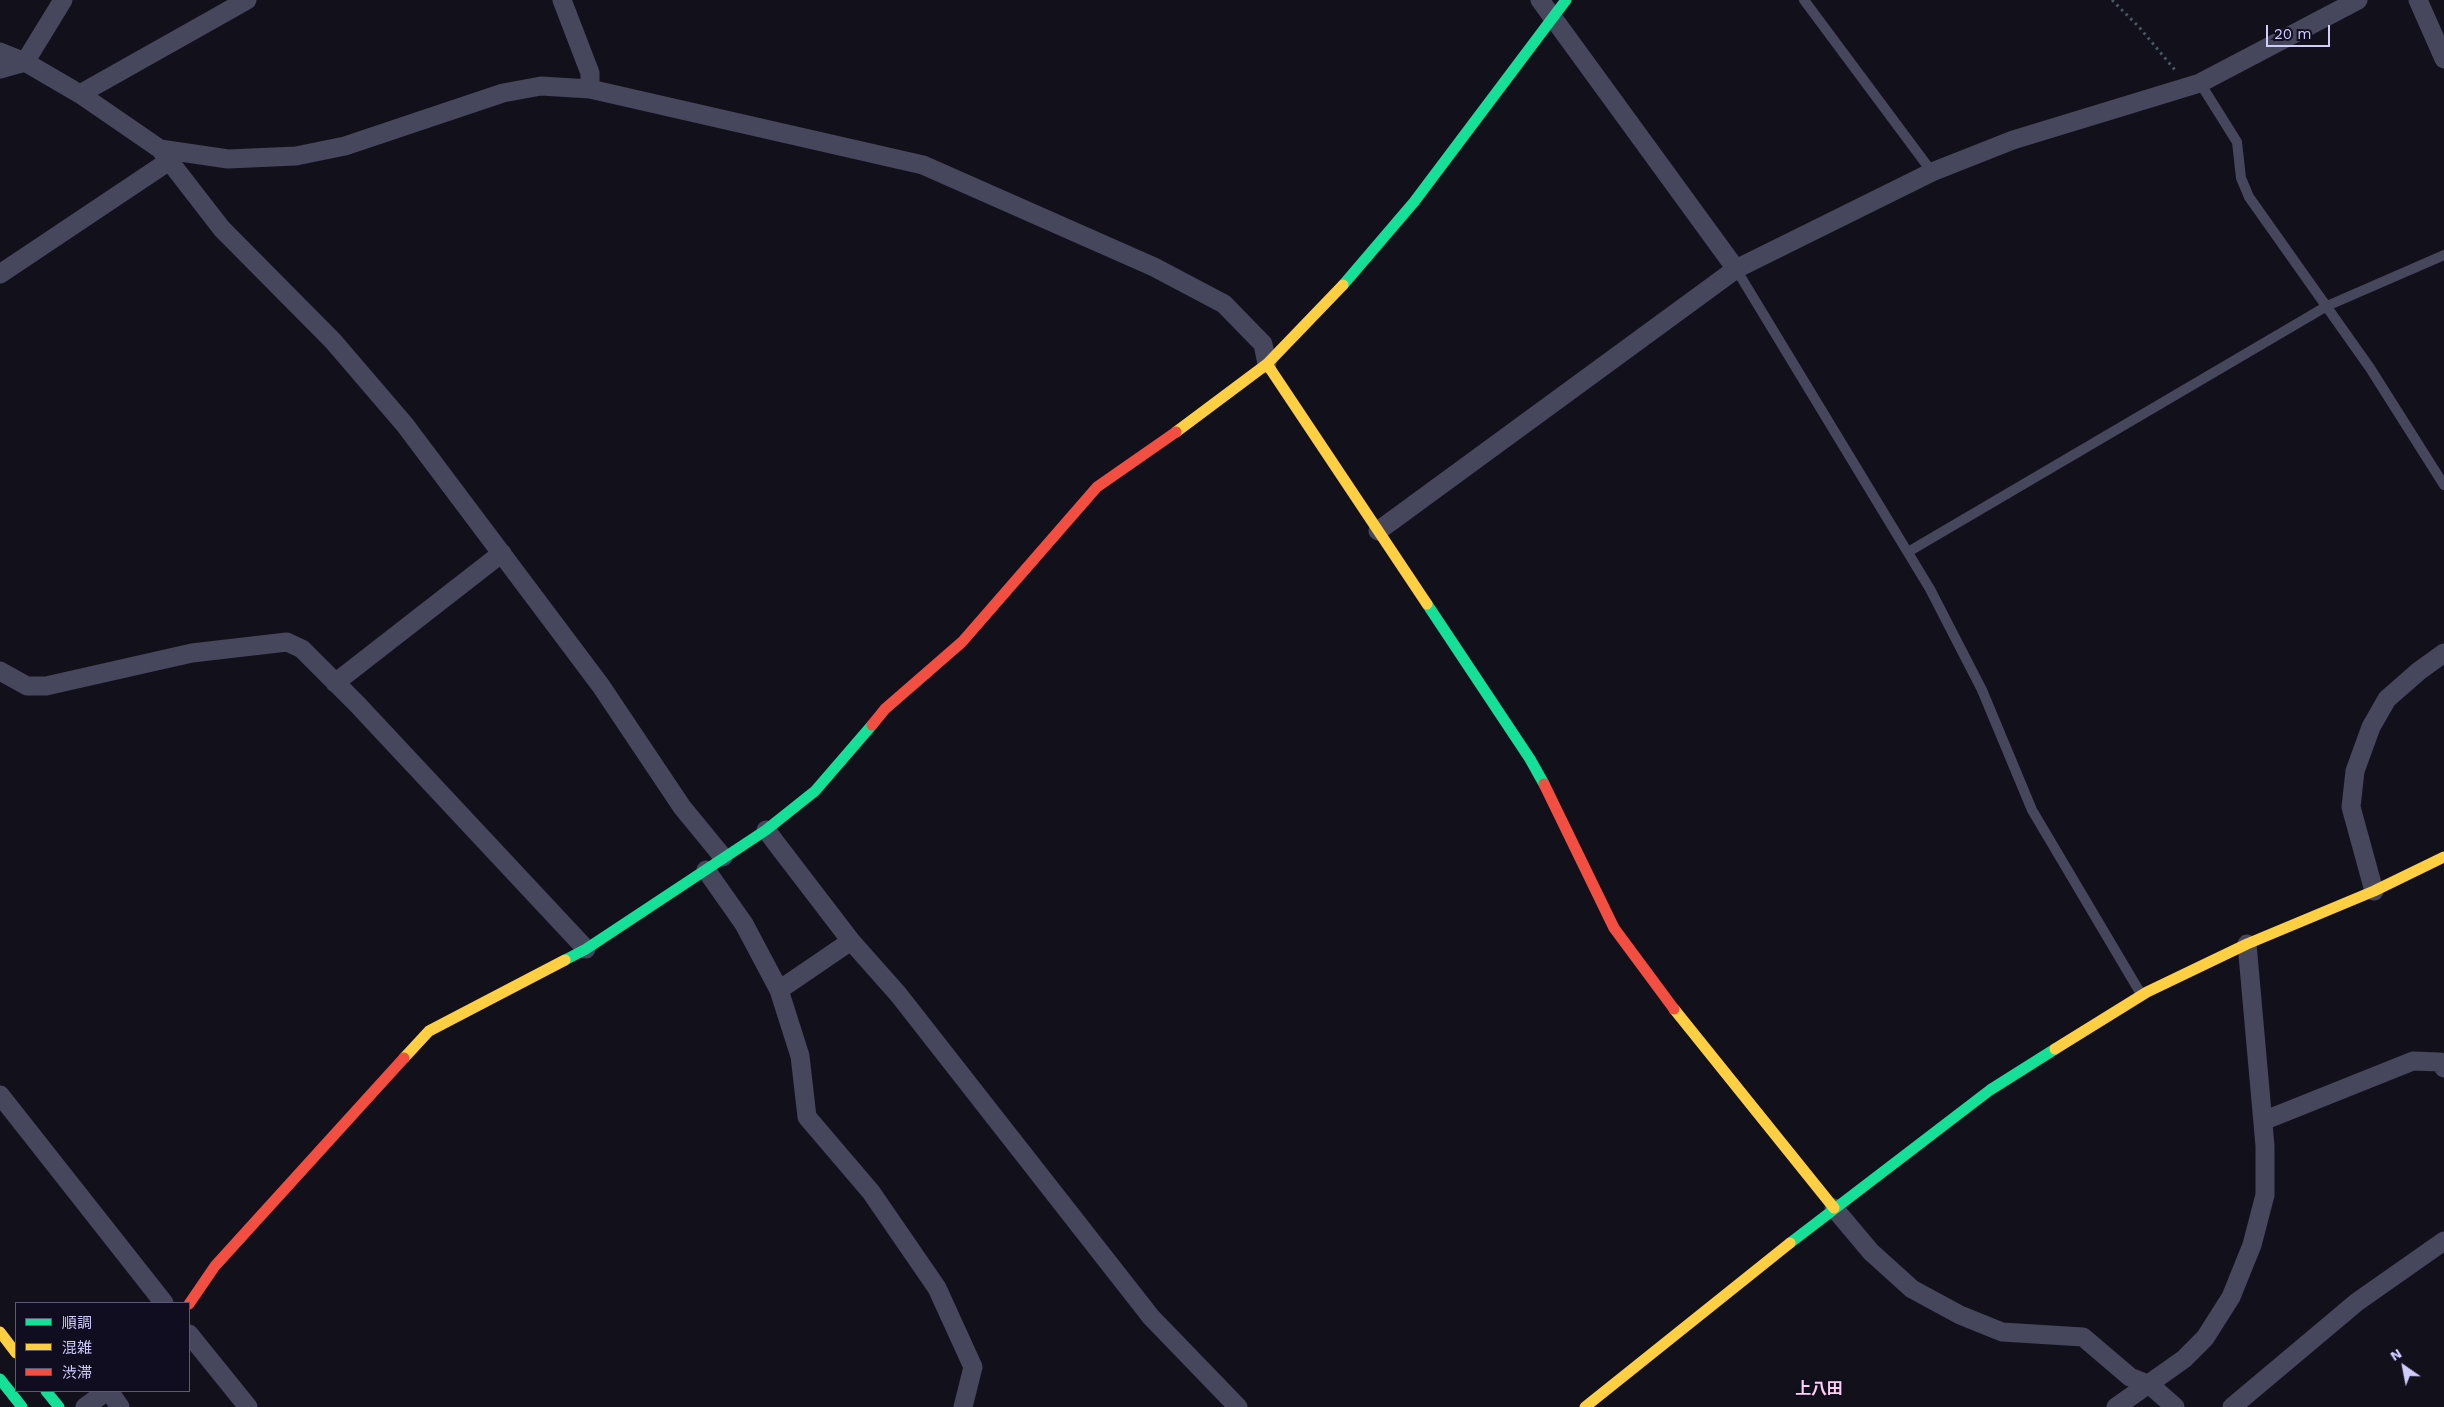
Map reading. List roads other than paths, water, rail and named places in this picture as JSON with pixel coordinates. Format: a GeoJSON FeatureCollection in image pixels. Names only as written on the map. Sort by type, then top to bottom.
{"type":"FeatureCollection","features":[{"type":"Feature","properties":{"kind":"main road"},"geometry":{"type":"LineString","coordinates":[[190,1303],[215,1266],[429,1032],[586,949],[766,830],[814,791],[885,709],[962,642],[1097,487],[1139,459],[1268,364],[1343,285],[1414,202],[1566,0]]}},
{"type":"Feature","properties":{"kind":"main road"},"geometry":{"type":"LineString","coordinates":[[1268,364],[1530,759],[1560,812],[1614,928],[1655,986],[1834,1208]]}},
{"type":"Feature","properties":{"kind":"main road"},"geometry":{"type":"LineString","coordinates":[[1585,1407],[1834,1208],[1990,1090],[2142,995],[2247,944],[2374,891],[2444,857]]}},
{"type":"Feature","properties":{"kind":"main road"},"geometry":{"type":"LineString","coordinates":[[0,1332],[15,1352]]}},
{"type":"Feature","properties":{"kind":"main road"},"geometry":{"type":"LineString","coordinates":[[0,1379],[22,1407]]}},
{"type":"Feature","properties":{"kind":"main road"},"geometry":{"type":"LineString","coordinates":[[47,1392],[59,1407]]}},
{"type":"Feature","properties":{"kind":"street"},"geometry":{"type":"LineString","coordinates":[[0,69],[25,62],[63,0]]}},
{"type":"Feature","properties":{"kind":"street"},"geometry":{"type":"LineString","coordinates":[[80,94],[247,0]]}},
{"type":"Feature","properties":{"kind":"street"},"geometry":{"type":"LineString","coordinates":[[562,0],[590,73],[590,89]]}},
{"type":"Feature","properties":{"kind":"street"},"geometry":{"type":"LineString","coordinates":[[1540,0],[1736,269]]}},
{"type":"Feature","properties":{"kind":"street"},"geometry":{"type":"LineString","coordinates":[[1378,531],[1736,269],[1932,172],[2013,140],[2194,84],[2358,0]]}},
{"type":"Feature","properties":{"kind":"street"},"geometry":{"type":"LineString","coordinates":[[2418,0],[2444,60]]}},
{"type":"Feature","properties":{"kind":"street"},"geometry":{"type":"LineString","coordinates":[[0,52],[25,62],[80,94],[165,155],[222,229],[333,342],[405,425],[502,553],[601,686],[682,807],[723,857]]}},
{"type":"Feature","properties":{"kind":"street"},"geometry":{"type":"LineString","coordinates":[[0,274],[165,155],[228,159],[296,156],[345,146],[433,115],[503,94],[541,86],[590,89],[922,165],[1154,267],[1224,304],[1263,344],[1268,364]]}},
{"type":"Feature","properties":{"kind":"street"},"geometry":{"type":"LineString","coordinates":[[336,683],[502,553]]}},
{"type":"Feature","properties":{"kind":"street"},"geometry":{"type":"LineString","coordinates":[[0,670],[27,686],[46,686],[192,653],[287,642],[302,649],[586,949]]}},
{"type":"Feature","properties":{"kind":"street"},"geometry":{"type":"LineString","coordinates":[[2374,891],[2352,807],[2355,771],[2371,727],[2387,699],[2419,670],[2444,654]]}},
{"type":"Feature","properties":{"kind":"street"},"geometry":{"type":"LineString","coordinates":[[766,830],[851,942],[898,994],[1151,1317],[1238,1407]]}},
{"type":"Feature","properties":{"kind":"street"},"geometry":{"type":"LineString","coordinates":[[706,870],[744,924],[779,990],[800,1056],[808,1116],[871,1192],[938,1288],[973,1367],[963,1407]]}},
{"type":"Feature","properties":{"kind":"street"},"geometry":{"type":"LineString","coordinates":[[779,990],[851,942]]}},
{"type":"Feature","properties":{"kind":"street"},"geometry":{"type":"LineString","coordinates":[[2116,1407],[2150,1385],[2184,1359],[2205,1338],[2231,1297],[2252,1245],[2265,1195],[2263,1121],[2247,944]]}},
{"type":"Feature","properties":{"kind":"street"},"geometry":{"type":"LineString","coordinates":[[2263,1121],[2413,1061],[2440,1062],[2444,1068]]}},
{"type":"Feature","properties":{"kind":"street"},"geometry":{"type":"LineString","coordinates":[[0,1095],[163,1302]]}},
{"type":"Feature","properties":{"kind":"street"},"geometry":{"type":"LineString","coordinates":[[1834,1208],[1871,1252],[1912,1289],[1960,1315],[2002,1332],[2083,1337],[2130,1377],[2150,1385],[2175,1407]]}},
{"type":"Feature","properties":{"kind":"street"},"geometry":{"type":"LineString","coordinates":[[2232,1407],[2357,1302],[2444,1241]]}},
{"type":"Feature","properties":{"kind":"street"},"geometry":{"type":"LineString","coordinates":[[190,1335],[248,1407]]}},
{"type":"Feature","properties":{"kind":"street"},"geometry":{"type":"LineString","coordinates":[[85,1407],[107,1392]]}},
{"type":"Feature","properties":{"kind":"street"},"geometry":{"type":"LineString","coordinates":[[109,1392],[120,1407]]}},
{"type":"Feature","properties":{"kind":"lane"},"geometry":{"type":"LineString","coordinates":[[1804,0],[1932,172]]}},
{"type":"Feature","properties":{"kind":"lane"},"geometry":{"type":"LineString","coordinates":[[2194,84],[2237,142],[2240,178],[2249,197],[2370,368],[2444,485]]}},
{"type":"Feature","properties":{"kind":"lane"},"geometry":{"type":"LineString","coordinates":[[1908,552],[2327,306],[2444,255]]}},
{"type":"Feature","properties":{"kind":"lane"},"geometry":{"type":"LineString","coordinates":[[1736,269],[1777,340],[1930,589],[1982,690],[2032,810],[2142,995]]}},
{"type":"Feature","properties":{"kind":"district","name":"上八田"},"geometry":{"type":"Point","coordinates":[1819,1389]}}]}
